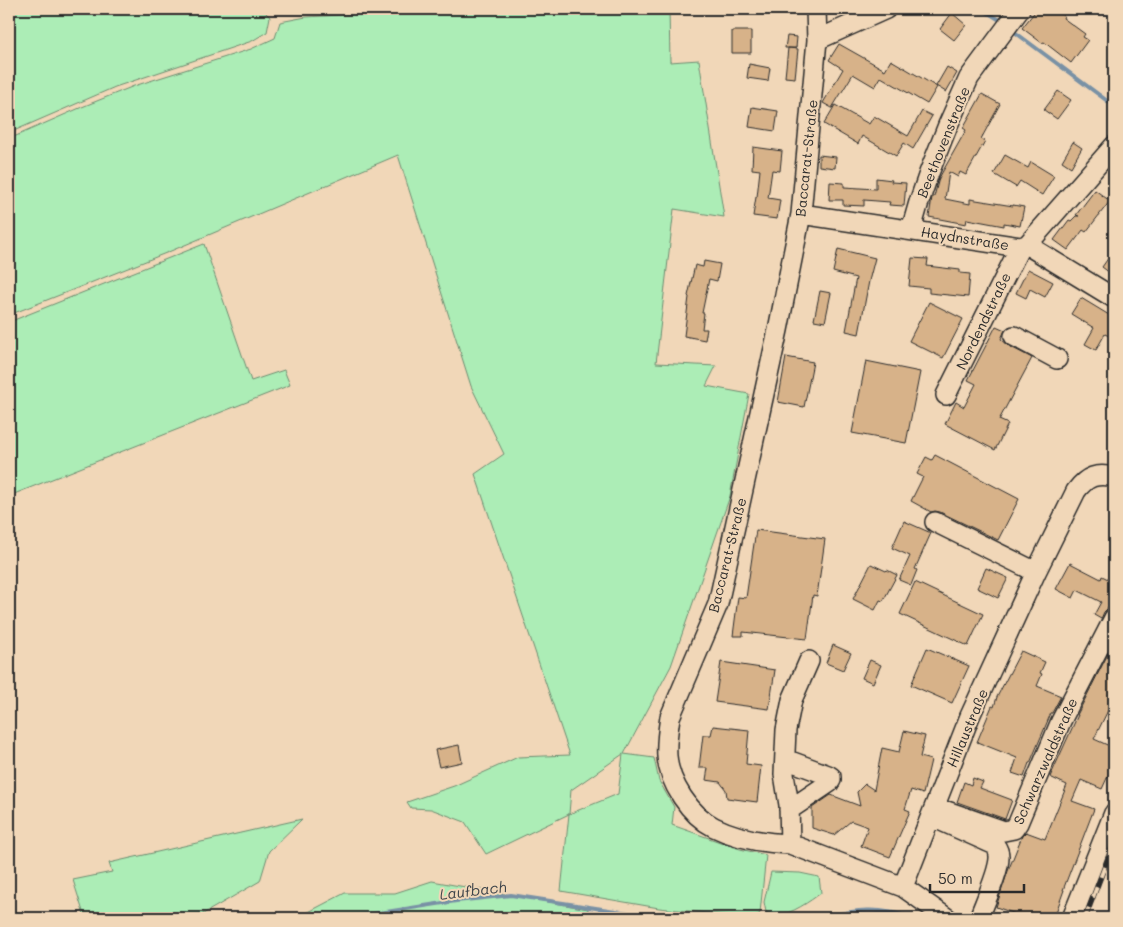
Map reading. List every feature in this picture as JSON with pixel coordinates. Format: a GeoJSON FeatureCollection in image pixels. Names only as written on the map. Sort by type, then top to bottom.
{"type":"FeatureCollection","features":[{"type":"Feature","properties":{"kind":"street","name":"Baccarat-Straße"},"geometry":{"type":"LineString","coordinates":[[816,9],[817,40],[801,214],[778,330],[718,604],[670,718],[667,731],[666,757],[674,784],[682,798],[713,826],[732,834],[773,844],[790,844],[903,887],[947,918]]}},
{"type":"Feature","properties":{"kind":"street"},"geometry":{"type":"LineString","coordinates":[[817,40],[886,9]]}},
{"type":"Feature","properties":{"kind":"street","name":"Beethovenstraße"},"geometry":{"type":"LineString","coordinates":[[911,230],[929,172],[969,78],[1020,9]]}},
{"type":"Feature","properties":{"kind":"street","name":"Nordendstraße"},"geometry":{"type":"LineString","coordinates":[[946,395],[1023,246],[1114,146]]}},
{"type":"Feature","properties":{"kind":"street","name":"Haydnstraße"},"geometry":{"type":"LineString","coordinates":[[801,214],[1023,246],[1114,298]]}},
{"type":"Feature","properties":{"kind":"street"},"geometry":{"type":"LineString","coordinates":[[1014,336],[1056,359]]}},
{"type":"Feature","properties":{"kind":"street","name":"Hillaustraße"},"geometry":{"type":"LineString","coordinates":[[903,887],[970,716],[1036,572],[1076,491],[1082,484],[1096,475],[1114,477]]}},
{"type":"Feature","properties":{"kind":"street"},"geometry":{"type":"LineString","coordinates":[[935,522],[1036,572]]}},
{"type":"Feature","properties":{"kind":"street","name":"Schwarzwaldstraße"},"geometry":{"type":"LineString","coordinates":[[933,812],[1004,831],[1014,829],[1061,722],[1114,618]]}},
{"type":"Feature","properties":{"kind":"street"},"geometry":{"type":"LineString","coordinates":[[790,844],[789,810],[784,774],[786,730],[792,700],[809,661]]}},
{"type":"Feature","properties":{"kind":"street"},"geometry":{"type":"LineString","coordinates":[[789,810],[831,780],[831,776],[828,774],[793,762]]}},
{"type":"Feature","properties":{"kind":"street"},"geometry":{"type":"LineString","coordinates":[[933,812],[994,845],[998,850],[1000,858],[997,870],[979,918]]}},
{"type":"Feature","properties":{"kind":"street"},"geometry":{"type":"LineString","coordinates":[[1072,918],[1114,813]]}},
{"type":"Feature","properties":{"kind":"green space"},"geometry":{"type":"Polygon","coordinates":[[[9,9],[262,9],[270,17],[267,32],[252,41],[115,87],[9,133],[9,9]]]}},
{"type":"Feature","properties":{"kind":"green space"},"geometry":{"type":"Polygon","coordinates":[[[371,9],[669,9],[670,62],[699,60],[724,217],[674,209],[656,363],[716,366],[706,386],[749,394],[730,496],[671,666],[624,754],[654,758],[659,781],[674,807],[672,825],[740,849],[766,855],[760,913],[754,918],[659,908],[561,891],[569,814],[486,854],[465,822],[431,809],[411,808],[407,802],[454,786],[518,757],[570,755],[475,474],[504,454],[471,386],[398,155],[166,253],[9,315],[9,139],[134,86],[251,49],[275,38],[280,22],[306,17],[356,14],[371,9]],[[623,754],[571,790],[569,814],[618,794],[623,754]]]}},
{"type":"Feature","properties":{"kind":"green space"},"geometry":{"type":"Polygon","coordinates":[[[204,244],[251,381],[284,370],[290,385],[9,496],[9,322],[204,244]]]}},
{"type":"Feature","properties":{"kind":"green space"},"geometry":{"type":"Polygon","coordinates":[[[302,819],[269,851],[260,881],[196,918],[85,918],[73,880],[112,872],[109,863],[302,819]]]}},
{"type":"Feature","properties":{"kind":"green space"},"geometry":{"type":"Polygon","coordinates":[[[771,872],[800,873],[819,877],[821,893],[801,907],[789,912],[778,915],[766,912],[764,902],[771,872]]]}},
{"type":"Feature","properties":{"kind":"green space"},"geometry":{"type":"Polygon","coordinates":[[[432,881],[588,909],[588,915],[620,918],[297,918],[345,893],[395,893],[432,881]]]}},
{"type":"Feature","properties":{"kind":"building"},"geometry":{"type":"Polygon","coordinates":[[[1037,9],[1054,9],[1085,34],[1083,37],[1088,40],[1071,63],[1022,28],[1037,9]]]}},
{"type":"Feature","properties":{"kind":"building"},"geometry":{"type":"Polygon","coordinates":[[[952,13],[966,25],[954,40],[940,29],[952,13]]]}},
{"type":"Feature","properties":{"kind":"building"},"geometry":{"type":"Polygon","coordinates":[[[732,31],[751,31],[751,53],[732,53],[732,31]]]}},
{"type":"Feature","properties":{"kind":"building"},"geometry":{"type":"Polygon","coordinates":[[[787,36],[797,37],[796,48],[785,48],[787,36]]]}},
{"type":"Feature","properties":{"kind":"building"},"geometry":{"type":"Polygon","coordinates":[[[839,44],[885,70],[891,60],[937,87],[927,104],[881,77],[875,87],[853,74],[832,108],[823,103],[843,69],[829,60],[839,44]]]}},
{"type":"Feature","properties":{"kind":"building"},"geometry":{"type":"Polygon","coordinates":[[[788,48],[798,49],[795,78],[785,77],[788,48]]]}},
{"type":"Feature","properties":{"kind":"building"},"geometry":{"type":"Polygon","coordinates":[[[749,64],[770,68],[768,81],[747,78],[749,64]]]}},
{"type":"Feature","properties":{"kind":"building"},"geometry":{"type":"Polygon","coordinates":[[[947,67],[957,73],[946,92],[936,86],[947,67]]]}},
{"type":"Feature","properties":{"kind":"building"},"geometry":{"type":"Polygon","coordinates":[[[1058,91],[1071,100],[1057,119],[1044,110],[1058,91]]]}},
{"type":"Feature","properties":{"kind":"building"},"geometry":{"type":"Polygon","coordinates":[[[982,94],[1000,104],[981,139],[985,141],[966,175],[960,172],[958,177],[949,172],[945,199],[970,204],[970,199],[1024,207],[1020,226],[1004,223],[1004,226],[967,219],[966,224],[929,217],[932,197],[934,197],[939,178],[966,130],[963,128],[982,94]]]}},
{"type":"Feature","properties":{"kind":"building"},"geometry":{"type":"Polygon","coordinates":[[[835,105],[869,124],[874,116],[908,136],[922,111],[932,116],[913,149],[904,143],[896,156],[862,136],[858,144],[824,124],[835,105]]]}},
{"type":"Feature","properties":{"kind":"building"},"geometry":{"type":"Polygon","coordinates":[[[752,107],[778,111],[775,131],[749,127],[752,107]]]}},
{"type":"Feature","properties":{"kind":"building"},"geometry":{"type":"Polygon","coordinates":[[[1073,142],[1082,148],[1071,167],[1062,161],[1073,142]]]}},
{"type":"Feature","properties":{"kind":"building"},"geometry":{"type":"Polygon","coordinates":[[[753,147],[782,151],[780,171],[772,170],[768,198],[780,200],[777,219],[753,216],[760,170],[752,169],[753,147]]]}},
{"type":"Feature","properties":{"kind":"building"},"geometry":{"type":"Polygon","coordinates":[[[819,155],[836,157],[835,168],[819,166],[819,155]]]}},
{"type":"Feature","properties":{"kind":"building"},"geometry":{"type":"Polygon","coordinates":[[[1005,155],[1028,168],[1031,162],[1054,176],[1042,195],[1020,181],[1016,187],[994,174],[1005,155]]]}},
{"type":"Feature","properties":{"kind":"building"},"geometry":{"type":"Polygon","coordinates":[[[876,178],[906,183],[904,206],[889,205],[890,202],[864,200],[864,206],[843,205],[843,200],[829,200],[830,182],[844,183],[844,187],[876,189],[876,178]]]}},
{"type":"Feature","properties":{"kind":"building"},"geometry":{"type":"Polygon","coordinates":[[[1095,190],[1110,201],[1086,232],[1083,230],[1068,250],[1054,240],[1069,220],[1071,221],[1076,216],[1079,216],[1076,215],[1095,190]]]}},
{"type":"Feature","properties":{"kind":"building"},"geometry":{"type":"Polygon","coordinates":[[[838,249],[875,258],[859,334],[846,331],[856,278],[833,272],[838,249]]]}},
{"type":"Feature","properties":{"kind":"building"},"geometry":{"type":"Polygon","coordinates":[[[1114,250],[1114,276],[1102,267],[1114,250]]]}},
{"type":"Feature","properties":{"kind":"building"},"geometry":{"type":"Polygon","coordinates":[[[912,258],[928,259],[927,266],[960,270],[960,273],[970,274],[968,297],[929,293],[929,288],[909,286],[912,258]]]}},
{"type":"Feature","properties":{"kind":"building"},"geometry":{"type":"Polygon","coordinates":[[[704,261],[720,264],[717,281],[709,279],[702,313],[704,313],[702,329],[707,329],[705,340],[684,336],[688,296],[695,265],[703,267],[704,261]]]}},
{"type":"Feature","properties":{"kind":"building"},"geometry":{"type":"Polygon","coordinates":[[[1028,269],[1053,282],[1045,297],[1030,289],[1026,298],[1016,293],[1028,269]]]}},
{"type":"Feature","properties":{"kind":"building"},"geometry":{"type":"Polygon","coordinates":[[[820,291],[831,293],[825,322],[814,320],[820,291]]]}},
{"type":"Feature","properties":{"kind":"building"},"geometry":{"type":"Polygon","coordinates":[[[1081,298],[1114,318],[1114,327],[1109,336],[1105,334],[1096,350],[1085,344],[1094,328],[1071,314],[1081,298]]]}},
{"type":"Feature","properties":{"kind":"building"},"geometry":{"type":"Polygon","coordinates":[[[929,302],[963,319],[943,358],[909,341],[929,302]]]}},
{"type":"Feature","properties":{"kind":"building"},"geometry":{"type":"Polygon","coordinates":[[[996,326],[1005,330],[1001,339],[1009,346],[1032,358],[999,420],[1008,424],[995,450],[945,424],[956,402],[964,407],[976,384],[968,380],[996,326]]]}},
{"type":"Feature","properties":{"kind":"building"},"geometry":{"type":"Polygon","coordinates":[[[786,357],[813,362],[804,407],[778,402],[786,357]]]}},
{"type":"Feature","properties":{"kind":"building"},"geometry":{"type":"Polygon","coordinates":[[[866,361],[920,372],[906,443],[852,433],[866,361]]]}},
{"type":"Feature","properties":{"kind":"building"},"geometry":{"type":"Polygon","coordinates":[[[935,455],[1019,499],[998,540],[940,512],[931,512],[911,501],[923,477],[917,474],[926,457],[932,460],[935,455]]]}},
{"type":"Feature","properties":{"kind":"building"},"geometry":{"type":"Polygon","coordinates":[[[904,521],[931,533],[915,569],[917,570],[911,585],[899,580],[910,556],[892,548],[904,521]]]}},
{"type":"Feature","properties":{"kind":"building"},"geometry":{"type":"Polygon","coordinates":[[[756,530],[825,539],[817,596],[813,595],[807,639],[743,632],[743,636],[733,636],[738,597],[746,598],[756,530]]]}},
{"type":"Feature","properties":{"kind":"building"},"geometry":{"type":"Polygon","coordinates":[[[1070,563],[1101,579],[1102,576],[1114,582],[1114,596],[1101,619],[1094,615],[1101,602],[1077,590],[1073,598],[1056,589],[1070,563]]]}},
{"type":"Feature","properties":{"kind":"building"},"geometry":{"type":"Polygon","coordinates":[[[871,564],[897,575],[883,601],[880,600],[875,610],[853,599],[871,564]]]}},
{"type":"Feature","properties":{"kind":"building"},"geometry":{"type":"Polygon","coordinates":[[[986,568],[1008,578],[998,598],[977,588],[986,568]]]}},
{"type":"Feature","properties":{"kind":"building"},"geometry":{"type":"Polygon","coordinates":[[[915,582],[983,614],[968,646],[900,614],[915,582]]]}},
{"type":"Feature","properties":{"kind":"building"},"geometry":{"type":"Polygon","coordinates":[[[1114,642],[1114,698],[1094,739],[1114,748],[1114,763],[1102,789],[1081,780],[1072,801],[1094,809],[1054,918],[1027,918],[996,907],[1022,836],[1026,832],[1045,839],[1067,785],[1050,777],[1077,715],[1114,642]]]}},
{"type":"Feature","properties":{"kind":"building"},"geometry":{"type":"Polygon","coordinates":[[[833,645],[851,653],[843,670],[826,663],[833,645]]]}},
{"type":"Feature","properties":{"kind":"building"},"geometry":{"type":"Polygon","coordinates":[[[927,648],[969,666],[952,703],[911,685],[927,648]]]}},
{"type":"Feature","properties":{"kind":"building"},"geometry":{"type":"Polygon","coordinates":[[[1021,651],[1045,662],[1037,686],[1061,696],[1051,713],[1024,777],[1012,773],[1017,758],[977,742],[992,706],[994,707],[997,697],[1021,651]]]}},
{"type":"Feature","properties":{"kind":"building"},"geometry":{"type":"Polygon","coordinates":[[[870,660],[881,665],[873,683],[862,678],[870,660]]]}},
{"type":"Feature","properties":{"kind":"building"},"geometry":{"type":"Polygon","coordinates":[[[721,662],[775,670],[769,709],[715,702],[721,662]]]}},
{"type":"Feature","properties":{"kind":"building"},"geometry":{"type":"Polygon","coordinates":[[[713,726],[749,730],[746,764],[761,766],[757,802],[727,798],[726,790],[720,782],[706,780],[708,768],[699,768],[703,735],[711,735],[713,726]]]}},
{"type":"Feature","properties":{"kind":"building"},"geometry":{"type":"Polygon","coordinates":[[[904,731],[925,736],[920,757],[931,760],[923,794],[911,790],[905,809],[910,811],[890,857],[861,846],[868,827],[851,821],[834,835],[812,828],[812,808],[831,795],[860,806],[857,792],[865,784],[874,790],[882,748],[899,752],[904,731]]]}},
{"type":"Feature","properties":{"kind":"building"},"geometry":{"type":"Polygon","coordinates":[[[459,745],[462,762],[439,767],[435,750],[459,745]]]}},
{"type":"Feature","properties":{"kind":"building"},"geometry":{"type":"Polygon","coordinates":[[[973,778],[983,782],[980,788],[1012,800],[1005,819],[957,802],[964,782],[971,785],[973,778]]]}},
{"type":"Feature","properties":{"kind":"waterway"},"geometry":{"type":"LineString","coordinates":[[982,9],[1000,20]]}},
{"type":"Feature","properties":{"kind":"waterway"},"geometry":{"type":"LineString","coordinates":[[1016,33],[1114,106]]}},
{"type":"Feature","properties":{"kind":"waterway","name":"Laufbach"},"geometry":{"type":"LineString","coordinates":[[348,918],[456,901],[511,895],[661,918]]}},
{"type":"Feature","properties":{"kind":"waterway","name":"Laufbach"},"geometry":{"type":"LineString","coordinates":[[823,918],[857,911],[889,912],[913,918]]}},
{"type":"Feature","properties":{"kind":"railway"},"geometry":{"type":"LineString","coordinates":[[1085,918],[1114,842]]}}]}
